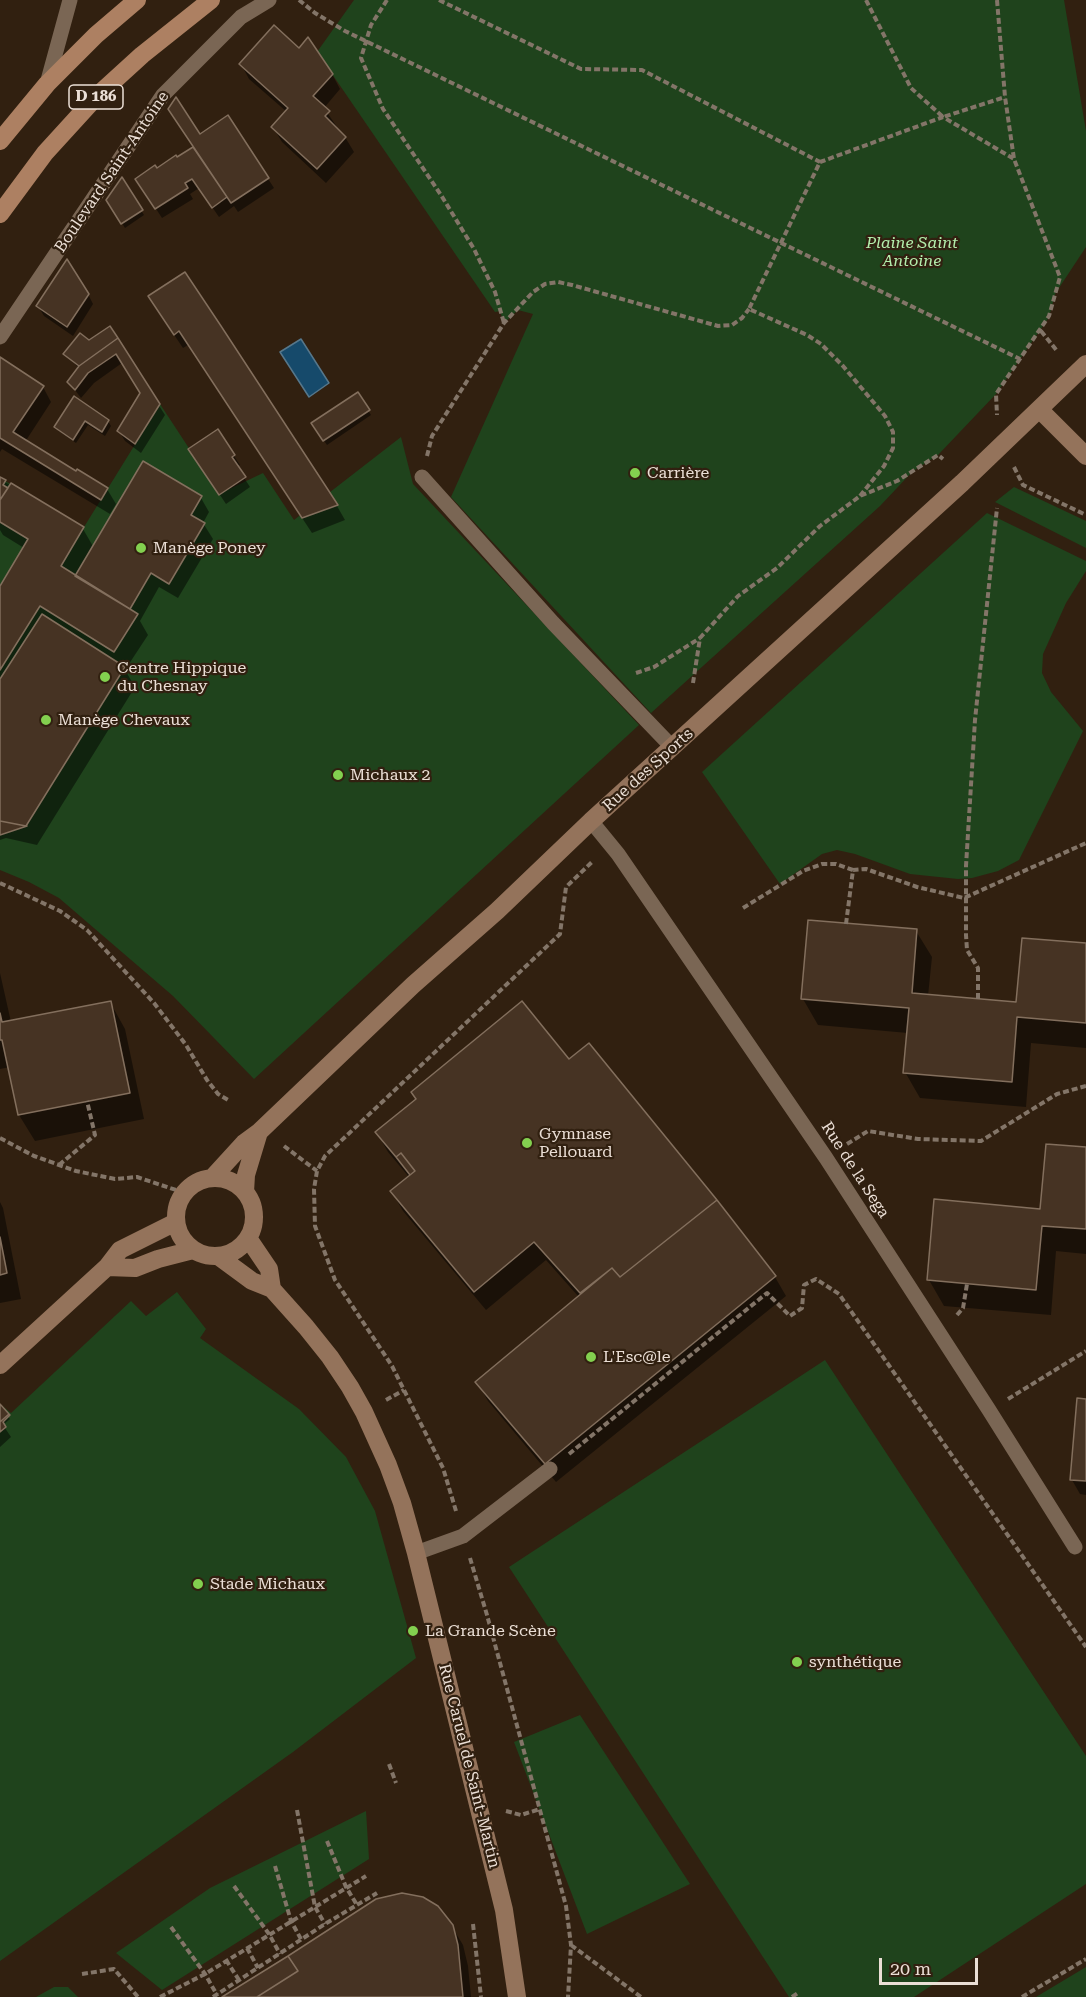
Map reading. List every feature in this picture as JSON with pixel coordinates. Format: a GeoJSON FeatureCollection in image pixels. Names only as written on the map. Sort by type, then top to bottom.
{"type":"FeatureCollection","features":[{"type":"Feature","properties":{"kind":"main road","name":"D 186"},"geometry":{"type":"LineString","coordinates":[[0,141],[47,84],[96,35],[137,0]]}},
{"type":"Feature","properties":{"kind":"main road","name":"D 186"},"geometry":{"type":"LineString","coordinates":[[0,214],[45,153],[97,96],[142,55],[211,0]]}},
{"type":"Feature","properties":{"kind":"main road","name":"Rue des Sports"},"geometry":{"type":"LineString","coordinates":[[184,1192],[197,1182],[212,1178],[244,1143],[259,1132],[412,985],[497,910],[1003,444],[1086,364]]}},
{"type":"Feature","properties":{"kind":"main road"},"geometry":{"type":"LineString","coordinates":[[1039,408],[1086,456]]}},
{"type":"Feature","properties":{"kind":"main road","name":"Rue des Sports"},"geometry":{"type":"LineString","coordinates":[[248,1238],[254,1220],[250,1200],[245,1192],[246,1175],[259,1132]]}},
{"type":"Feature","properties":{"kind":"main road"},"geometry":{"type":"LineString","coordinates":[[212,1178],[225,1179],[236,1184],[245,1192]]}},
{"type":"Feature","properties":{"kind":"main road"},"geometry":{"type":"LineString","coordinates":[[184,1192],[179,1202],[176,1222],[182,1238],[193,1250],[209,1256],[218,1256],[235,1251],[248,1238]]}},
{"type":"Feature","properties":{"kind":"main road"},"geometry":{"type":"LineString","coordinates":[[0,1365],[107,1267],[120,1251],[176,1222]]}},
{"type":"Feature","properties":{"kind":"main road","name":"Rue Caruel de Saint-Martin"},"geometry":{"type":"LineString","coordinates":[[248,1238],[269,1269],[273,1289],[330,1357],[364,1412],[392,1474],[416,1553],[504,1910],[517,1997]]}},
{"type":"Feature","properties":{"kind":"main road"},"geometry":{"type":"LineString","coordinates":[[107,1267],[135,1268],[193,1250]]}},
{"type":"Feature","properties":{"kind":"main road","name":"Rue Caruel de Saint-Martin"},"geometry":{"type":"LineString","coordinates":[[218,1256],[252,1281],[273,1289]]}},
{"type":"Feature","properties":{"kind":"lane"},"geometry":{"type":"LineString","coordinates":[[47,84],[70,0]]}},
{"type":"Feature","properties":{"kind":"lane","name":"Boulevard Saint-Antoine"},"geometry":{"type":"LineString","coordinates":[[0,337],[163,94],[241,16],[269,0]]}},
{"type":"Feature","properties":{"kind":"lane"},"geometry":{"type":"LineString","coordinates":[[422,477],[553,623],[673,748]]}},
{"type":"Feature","properties":{"kind":"lane","name":"Rue de la Sega"},"geometry":{"type":"LineString","coordinates":[[591,821],[610,844],[826,1158],[939,1331],[1075,1547]]}},
{"type":"Feature","properties":{"kind":"lane"},"geometry":{"type":"LineString","coordinates":[[416,1553],[463,1536],[550,1469]]}},
{"type":"Feature","properties":{"kind":"path"},"geometry":{"type":"LineString","coordinates":[[299,0],[315,13],[345,31],[1020,359]]}},
{"type":"Feature","properties":{"kind":"path"},"geometry":{"type":"LineString","coordinates":[[387,0],[371,25],[361,58],[383,109],[474,249],[495,292],[504,323]]}},
{"type":"Feature","properties":{"kind":"path"},"geometry":{"type":"LineString","coordinates":[[439,0],[581,69],[642,69],[820,162]]}},
{"type":"Feature","properties":{"kind":"path"},"geometry":{"type":"LineString","coordinates":[[866,0],[911,88],[943,117],[1014,159]]}},
{"type":"Feature","properties":{"kind":"path"},"geometry":{"type":"LineString","coordinates":[[997,0],[1005,97],[1014,159],[1060,277],[1049,316],[1041,331],[996,394],[995,406],[1003,444],[1023,485],[1086,515]]}},
{"type":"Feature","properties":{"kind":"path"},"geometry":{"type":"LineString","coordinates":[[422,477],[432,436],[504,323],[533,292],[545,284],[558,282],[718,326],[732,325],[749,309],[820,162],[1005,97]]}},
{"type":"Feature","properties":{"kind":"path"},"geometry":{"type":"LineString","coordinates":[[604,675],[636,673],[654,667],[700,638],[738,596],[777,568],[820,526],[860,496],[884,466],[893,448],[893,432],[885,416],[843,366],[821,344],[807,335],[749,309]]}},
{"type":"Feature","properties":{"kind":"path"},"geometry":{"type":"LineString","coordinates":[[1041,331],[1058,352]]}},
{"type":"Feature","properties":{"kind":"path"},"geometry":{"type":"LineString","coordinates":[[860,496],[897,481],[938,455],[943,459]]}},
{"type":"Feature","properties":{"kind":"path"},"geometry":{"type":"LineString","coordinates":[[978,999],[978,968],[967,950],[964,898],[975,720],[997,508]]}},
{"type":"Feature","properties":{"kind":"path"},"geometry":{"type":"LineString","coordinates":[[693,683],[700,638]]}},
{"type":"Feature","properties":{"kind":"path"},"geometry":{"type":"LineString","coordinates":[[743,908],[804,871],[822,864],[836,864],[853,870],[866,869],[917,887],[964,898],[1086,843]]}},
{"type":"Feature","properties":{"kind":"path"},"geometry":{"type":"LineString","coordinates":[[568,1997],[571,1945],[566,1906],[487,1615],[443,1468],[392,1366],[335,1280],[315,1226],[314,1189],[317,1171],[324,1156],[560,934],[566,887],[610,844]]}},
{"type":"Feature","properties":{"kind":"path"},"geometry":{"type":"LineString","coordinates":[[846,924],[853,870]]}},
{"type":"Feature","properties":{"kind":"path"},"geometry":{"type":"LineString","coordinates":[[0,883],[60,911],[87,930],[154,1003],[186,1045],[218,1094],[230,1101]]}},
{"type":"Feature","properties":{"kind":"path"},"geometry":{"type":"LineString","coordinates":[[826,1158],[868,1131],[918,1139],[981,1140],[1057,1094],[1086,1086]]}},
{"type":"Feature","properties":{"kind":"path"},"geometry":{"type":"LineString","coordinates":[[58,1165],[95,1135],[87,1101]]}},
{"type":"Feature","properties":{"kind":"path"},"geometry":{"type":"LineString","coordinates":[[0,1138],[34,1156],[76,1171],[115,1179],[137,1177],[184,1192]]}},
{"type":"Feature","properties":{"kind":"path"},"geometry":{"type":"LineString","coordinates":[[284,1146],[317,1171]]}},
{"type":"Feature","properties":{"kind":"path"},"geometry":{"type":"LineString","coordinates":[[550,1469],[767,1293],[790,1316],[802,1308],[804,1285],[816,1279],[839,1294],[1086,1647]]}},
{"type":"Feature","properties":{"kind":"path"},"geometry":{"type":"LineString","coordinates":[[939,1331],[963,1308],[967,1284]]}},
{"type":"Feature","properties":{"kind":"path"},"geometry":{"type":"LineString","coordinates":[[989,1410],[1086,1351]]}},
{"type":"Feature","properties":{"kind":"path"},"geometry":{"type":"LineString","coordinates":[[389,1764],[396,1783]]}},
{"type":"Feature","properties":{"kind":"path"},"geometry":{"type":"LineString","coordinates":[[497,1809],[521,1815],[540,1809]]}},
{"type":"Feature","properties":{"kind":"path"},"geometry":{"type":"LineString","coordinates":[[297,1810],[315,1907],[326,1924]]}},
{"type":"Feature","properties":{"kind":"path"},"geometry":{"type":"LineString","coordinates":[[327,1841],[346,1887],[357,1905]]}},
{"type":"Feature","properties":{"kind":"path"},"geometry":{"type":"LineString","coordinates":[[275,1866],[291,1921],[302,1941]]}},
{"type":"Feature","properties":{"kind":"path"},"geometry":{"type":"LineString","coordinates":[[160,1997],[205,1974],[366,1876]]}},
{"type":"Feature","properties":{"kind":"path"},"geometry":{"type":"LineString","coordinates":[[234,1886],[269,1934],[280,1954]]}},
{"type":"Feature","properties":{"kind":"path"},"geometry":{"type":"LineString","coordinates":[[171,1927],[205,1974],[215,1996],[377,1893]]}},
{"type":"Feature","properties":{"kind":"path"},"geometry":{"type":"LineString","coordinates":[[473,1924],[481,1997]]}},
{"type":"Feature","properties":{"kind":"path"},"geometry":{"type":"LineString","coordinates":[[571,1945],[641,1997]]}},
{"type":"Feature","properties":{"kind":"path"},"geometry":{"type":"LineString","coordinates":[[248,1948],[258,1968]]}},
{"type":"Feature","properties":{"kind":"path"},"geometry":{"type":"LineString","coordinates":[[1022,1997],[1086,1959]]}},
{"type":"Feature","properties":{"kind":"path"},"geometry":{"type":"LineString","coordinates":[[226,1960],[239,1980]]}},
{"type":"Feature","properties":{"kind":"path"},"geometry":{"type":"LineString","coordinates":[[82,1974],[114,1970],[138,1997]]}},
{"type":"Feature","properties":{"kind":"path"},"geometry":{"type":"LineString","coordinates":[[792,1997],[798,1994]]}},
{"type":"Feature","properties":{"kind":"green space","name":"Plaine Saint Antoine"},"geometry":{"type":"Polygon","coordinates":[[[354,0],[1064,0],[1086,131],[1086,247],[1055,294],[1049,317],[996,394],[938,455],[913,471],[880,506],[651,713],[451,497],[533,314],[518,310],[504,323],[500,311],[495,312],[317,52],[354,0]]]}},
{"type":"Feature","properties":{"kind":"green space","name":"Michaux 2"},"geometry":{"type":"Polygon","coordinates":[[[160,404],[219,494],[263,473],[294,520],[401,437],[413,484],[639,725],[254,1079],[173,996],[59,898],[0,870],[0,478],[84,527],[160,404]]]}},
{"type":"Feature","properties":{"kind":"green space"},"geometry":{"type":"Polygon","coordinates":[[[1014,487],[1086,521],[1086,548],[995,502],[1014,487]]]}},
{"type":"Feature","properties":{"kind":"green space"},"geometry":{"type":"Polygon","coordinates":[[[987,513],[1086,561],[1086,571],[1066,603],[1043,654],[1042,673],[1051,692],[1083,731],[1019,860],[998,871],[958,879],[910,874],[855,854],[837,850],[822,854],[780,884],[702,772],[987,513]]]}},
{"type":"Feature","properties":{"kind":"green space","name":"Stade Michaux"},"geometry":{"type":"Polygon","coordinates":[[[177,1292],[206,1329],[200,1338],[299,1409],[346,1457],[375,1511],[416,1658],[293,1752],[0,1961],[0,1404],[11,1413],[131,1301],[146,1316],[177,1292]]]}},
{"type":"Feature","properties":{"kind":"green space","name":"synthétique"},"geometry":{"type":"Polygon","coordinates":[[[825,1360],[1086,1756],[1086,1884],[914,1997],[789,1997],[509,1567],[825,1360]]]}},
{"type":"Feature","properties":{"kind":"green space"},"geometry":{"type":"Polygon","coordinates":[[[580,1715],[690,1884],[587,1934],[514,1742],[580,1715]]]}},
{"type":"Feature","properties":{"kind":"green space"},"geometry":{"type":"Polygon","coordinates":[[[366,1811],[369,1859],[162,1990],[116,1953],[210,1888],[366,1811]]]}},
{"type":"Feature","properties":{"kind":"green space"},"geometry":{"type":"Polygon","coordinates":[[[1086,1967],[1086,1997],[1036,1997],[1086,1967]]]}},
{"type":"Feature","properties":{"kind":"green space"},"geometry":{"type":"Polygon","coordinates":[[[54,1987],[68,1987],[78,1997],[36,1997],[54,1987]]]}},
{"type":"Feature","properties":{"kind":"water"},"geometry":{"type":"Polygon","coordinates":[[[301,339],[329,383],[309,397],[280,352],[301,339]]]}},
{"type":"Feature","properties":{"kind":"building"},"geometry":{"type":"Polygon","coordinates":[[[274,25],[299,48],[308,37],[333,74],[313,96],[330,111],[325,116],[346,137],[317,169],[271,127],[288,108],[239,64],[274,25]]]}},
{"type":"Feature","properties":{"kind":"building"},"geometry":{"type":"Polygon","coordinates":[[[176,97],[200,134],[228,115],[269,178],[231,203],[168,109],[176,97]]]}},
{"type":"Feature","properties":{"kind":"building"},"geometry":{"type":"Polygon","coordinates":[[[193,147],[227,197],[212,208],[192,179],[185,183],[188,188],[155,209],[135,179],[155,165],[157,168],[193,147]]]}},
{"type":"Feature","properties":{"kind":"building"},"geometry":{"type":"Polygon","coordinates":[[[122,177],[143,210],[121,224],[106,200],[122,177]]]}},
{"type":"Feature","properties":{"kind":"building"},"geometry":{"type":"Polygon","coordinates":[[[67,259],[89,294],[67,327],[36,306],[67,259]]]}},
{"type":"Feature","properties":{"kind":"building"},"geometry":{"type":"Polygon","coordinates":[[[185,272],[338,505],[302,518],[179,331],[174,335],[148,296],[185,272]]]}},
{"type":"Feature","properties":{"kind":"building"},"geometry":{"type":"Polygon","coordinates":[[[110,326],[118,338],[79,366],[63,354],[80,333],[89,340],[110,326]]]}},
{"type":"Feature","properties":{"kind":"building"},"geometry":{"type":"Polygon","coordinates":[[[118,338],[160,404],[135,444],[117,431],[140,393],[116,354],[88,373],[75,390],[67,382],[79,366],[118,338]]]}},
{"type":"Feature","properties":{"kind":"building"},"geometry":{"type":"Polygon","coordinates":[[[0,357],[44,386],[13,432],[108,488],[101,500],[0,438],[0,357]]]}},
{"type":"Feature","properties":{"kind":"building"},"geometry":{"type":"Polygon","coordinates":[[[358,392],[370,410],[323,441],[311,423],[358,392]]]}},
{"type":"Feature","properties":{"kind":"building"},"geometry":{"type":"Polygon","coordinates":[[[74,396],[109,420],[102,432],[85,421],[73,440],[54,427],[74,396]]]}},
{"type":"Feature","properties":{"kind":"building"},"geometry":{"type":"Polygon","coordinates":[[[218,429],[235,455],[232,457],[246,477],[219,495],[188,449],[218,429]]]}},
{"type":"Feature","properties":{"kind":"building","name":"Manège Poney"},"geometry":{"type":"Polygon","coordinates":[[[143,461],[202,496],[191,515],[205,523],[169,584],[151,573],[130,609],[75,576],[143,461]]]}},
{"type":"Feature","properties":{"kind":"building"},"geometry":{"type":"Polygon","coordinates":[[[0,477],[6,480],[3,485],[8,488],[0,500],[0,477]]]}},
{"type":"Feature","properties":{"kind":"building"},"geometry":{"type":"Polygon","coordinates":[[[11,483],[84,527],[61,566],[138,614],[114,652],[40,606],[0,670],[0,586],[28,539],[0,522],[0,500],[11,483]]]}},
{"type":"Feature","properties":{"kind":"building","name":"Manège Chevaux"},"geometry":{"type":"Polygon","coordinates":[[[42,614],[125,667],[26,826],[0,821],[0,679],[42,614]]]}},
{"type":"Feature","properties":{"kind":"building"},"geometry":{"type":"Polygon","coordinates":[[[0,821],[26,826],[27,826],[0,835],[0,821]]]}},
{"type":"Feature","properties":{"kind":"building"},"geometry":{"type":"Polygon","coordinates":[[[808,920],[917,929],[912,993],[1016,1002],[1022,938],[1086,943],[1086,1023],[1017,1017],[1012,1082],[903,1073],[909,1008],[801,999],[808,920]]]}},
{"type":"Feature","properties":{"kind":"building"},"geometry":{"type":"Polygon","coordinates":[[[111,1001],[130,1093],[18,1115],[2,1040],[0,1040],[0,1013],[2,1022],[111,1001]]]}},
{"type":"Feature","properties":{"kind":"building","name":"Gymnase Pellouard"},"geometry":{"type":"Polygon","coordinates":[[[522,1001],[569,1059],[589,1043],[717,1200],[620,1277],[612,1268],[580,1293],[534,1242],[474,1292],[390,1191],[415,1171],[401,1153],[396,1157],[375,1132],[416,1099],[411,1092],[522,1001]]]}},
{"type":"Feature","properties":{"kind":"building"},"geometry":{"type":"Polygon","coordinates":[[[1046,1144],[1086,1147],[1086,1229],[1042,1226],[1036,1290],[927,1280],[934,1199],[1040,1209],[1046,1144]]]}},
{"type":"Feature","properties":{"kind":"building"},"geometry":{"type":"Polygon","coordinates":[[[401,1153],[415,1171],[410,1175],[396,1157],[401,1153]]]}},
{"type":"Feature","properties":{"kind":"building","name":"L'Esc@le"},"geometry":{"type":"Polygon","coordinates":[[[717,1200],[776,1276],[545,1464],[475,1382],[612,1268],[620,1277],[717,1200]]]}},
{"type":"Feature","properties":{"kind":"building"},"geometry":{"type":"Polygon","coordinates":[[[0,1237],[7,1273],[0,1275],[0,1237]]]}},
{"type":"Feature","properties":{"kind":"building"},"geometry":{"type":"Polygon","coordinates":[[[1077,1398],[1086,1399],[1086,1481],[1070,1480],[1077,1398]]]}},
{"type":"Feature","properties":{"kind":"building"},"geometry":{"type":"Polygon","coordinates":[[[0,1404],[9,1414],[0,1422],[0,1404]]]}},
{"type":"Feature","properties":{"kind":"building"},"geometry":{"type":"Polygon","coordinates":[[[9,1414],[3,1422],[6,1427],[0,1432],[0,1422],[9,1414]]]}},
{"type":"Feature","properties":{"kind":"building"},"geometry":{"type":"Polygon","coordinates":[[[402,1893],[423,1897],[438,1906],[453,1925],[458,1945],[463,1997],[257,1997],[298,1971],[288,1956],[376,1899],[402,1893]]]}},
{"type":"Feature","properties":{"kind":"building"},"geometry":{"type":"Polygon","coordinates":[[[288,1956],[298,1971],[257,1997],[222,1997],[288,1956]]]}},
{"type":"Feature","properties":{"kind":"place","name":"Carrière"},"geometry":{"type":"Point","coordinates":[635,473]}},
{"type":"Feature","properties":{"kind":"place","name":"Manège Poney"},"geometry":{"type":"Point","coordinates":[141,548]}},
{"type":"Feature","properties":{"kind":"place","name":"Centre Hippique du Chesnay"},"geometry":{"type":"Point","coordinates":[105,677]}},
{"type":"Feature","properties":{"kind":"place","name":"Manège Chevaux"},"geometry":{"type":"Point","coordinates":[46,720]}},
{"type":"Feature","properties":{"kind":"place","name":"Michaux 2"},"geometry":{"type":"Point","coordinates":[338,775]}},
{"type":"Feature","properties":{"kind":"place","name":"Gymnase Pellouard"},"geometry":{"type":"Point","coordinates":[527,1143]}},
{"type":"Feature","properties":{"kind":"place","name":"L'Esc@le"},"geometry":{"type":"Point","coordinates":[591,1357]}},
{"type":"Feature","properties":{"kind":"place","name":"Stade Michaux"},"geometry":{"type":"Point","coordinates":[198,1584]}},
{"type":"Feature","properties":{"kind":"place","name":"La Grande Scène"},"geometry":{"type":"Point","coordinates":[413,1631]}},
{"type":"Feature","properties":{"kind":"place","name":"synthétique"},"geometry":{"type":"Point","coordinates":[797,1662]}}]}
